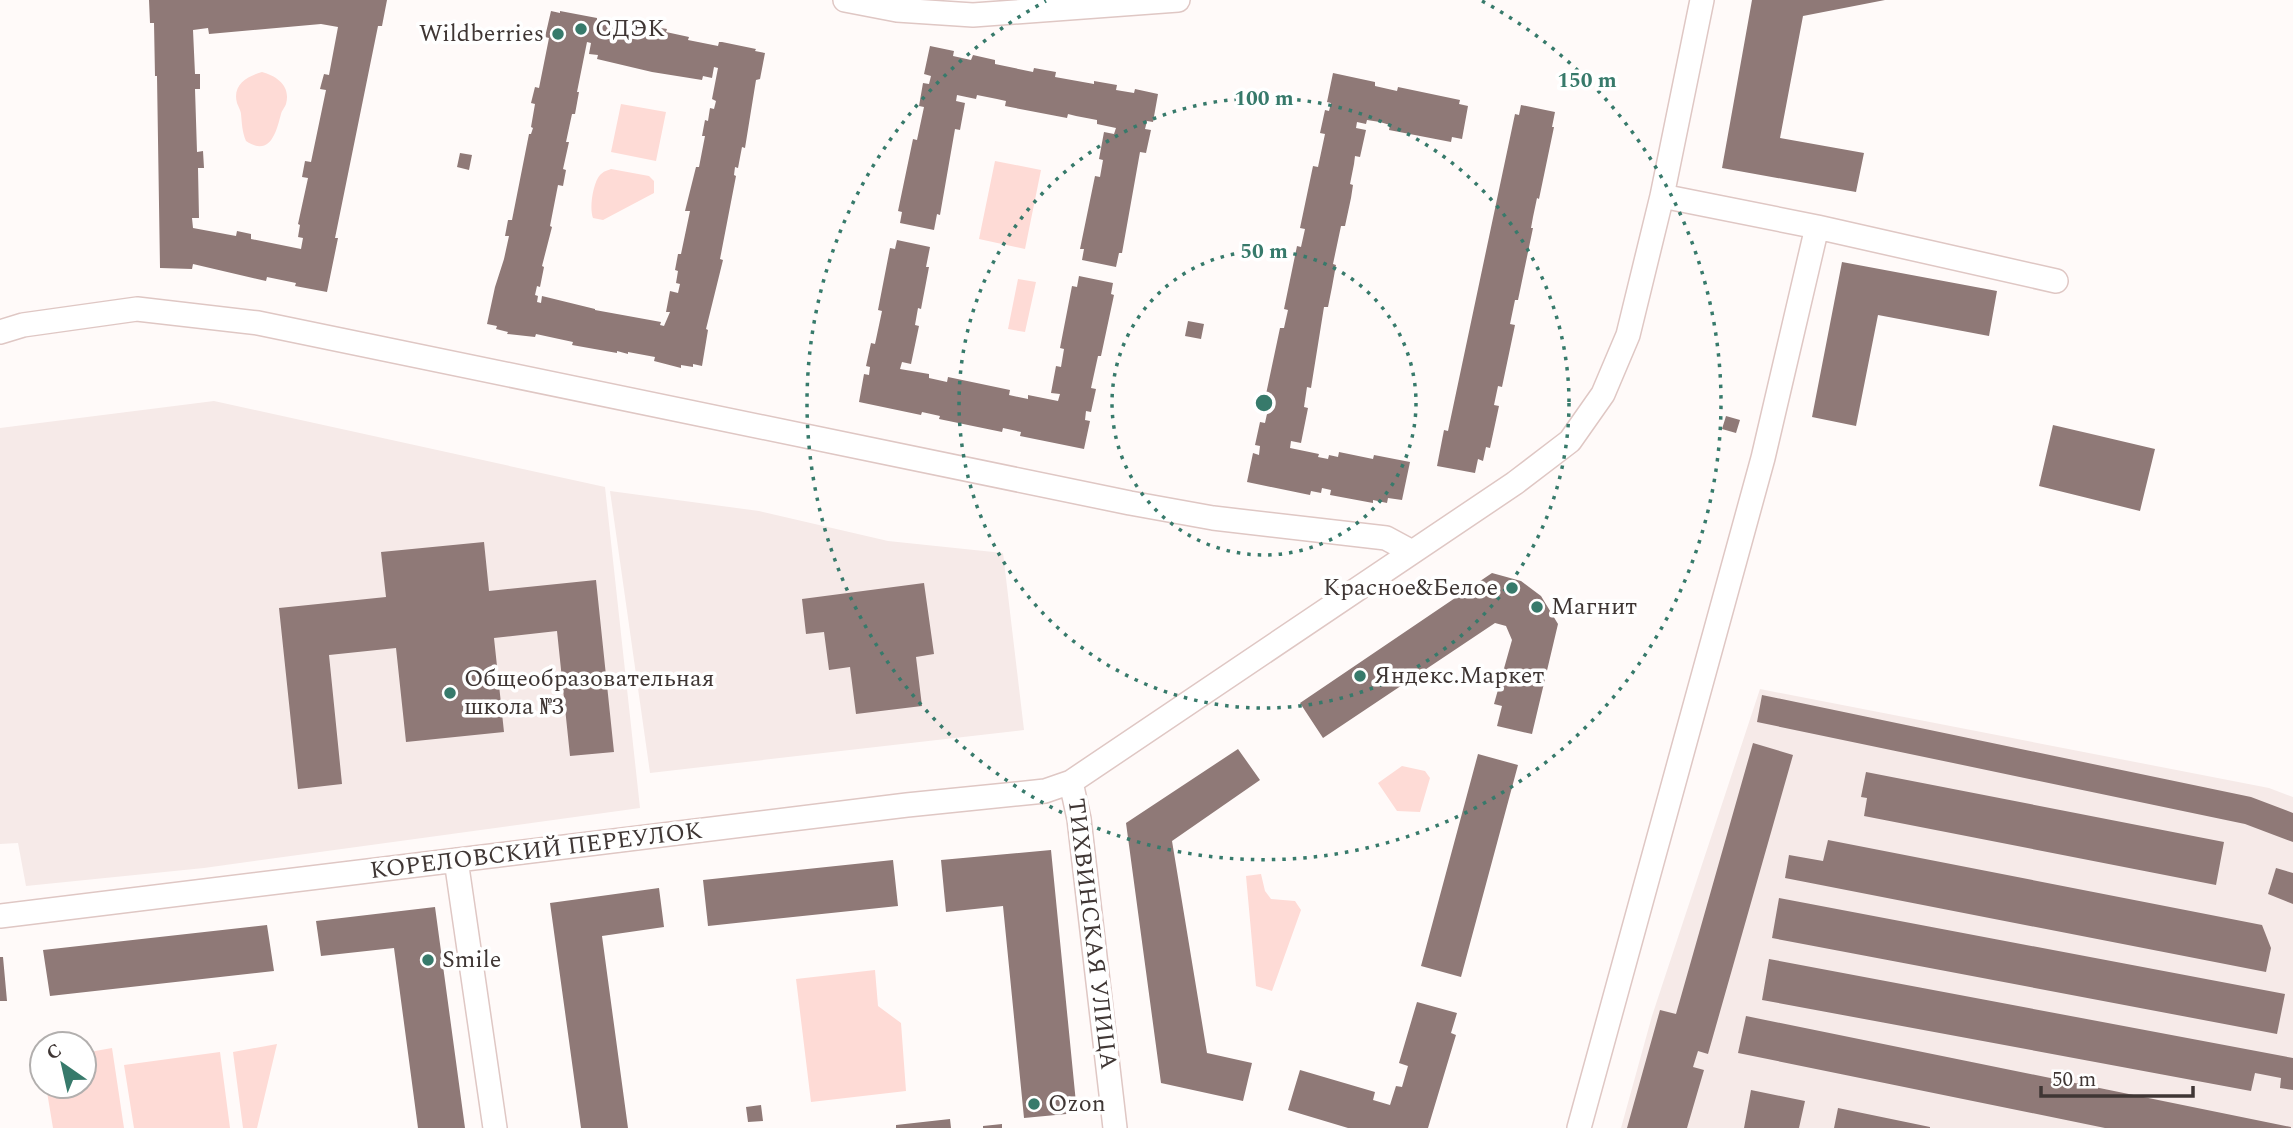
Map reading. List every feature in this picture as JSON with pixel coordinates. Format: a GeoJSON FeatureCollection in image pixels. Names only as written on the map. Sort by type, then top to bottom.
{"type":"FeatureCollection","features":[{"type":"Feature","properties":{"kind":"street"},"geometry":{"type":"LineString","coordinates":[[845,0],[897,10],[973,15],[1178,0]]}},
{"type":"Feature","properties":{"kind":"street","name":"КОРЕЛОВСКИЙ ПЕРЕУЛОК"},"geometry":{"type":"LineString","coordinates":[[0,916],[907,805],[1045,791],[1071,782],[1515,483],[1570,440],[1602,394],[1628,335],[1662,196],[1702,0]]}},
{"type":"Feature","properties":{"kind":"street"},"geometry":{"type":"LineString","coordinates":[[1662,196],[1817,227],[2056,281]]}},
{"type":"Feature","properties":{"kind":"street"},"geometry":{"type":"LineString","coordinates":[[1579,1128],[1763,458],[1817,227]]}},
{"type":"Feature","properties":{"kind":"street"},"geometry":{"type":"LineString","coordinates":[[0,332],[23,325],[137,309],[258,323],[1130,503],[1213,518],[1386,538],[1412,552]]}},
{"type":"Feature","properties":{"kind":"street","name":"ТИХВИНСКАЯ УЛИЦА"},"geometry":{"type":"LineString","coordinates":[[1071,782],[1078,810],[1115,1128]]}},
{"type":"Feature","properties":{"kind":"street"},"geometry":{"type":"LineString","coordinates":[[456,860],[495,1128]]}},
{"type":"Feature","properties":{"kind":"shaded area"},"geometry":{"type":"Polygon","coordinates":[[[262,72],[273,76],[285,87],[287,98],[271,141],[261,146],[246,141],[236,97],[242,82],[262,72]]]}},
{"type":"Feature","properties":{"kind":"shaded area"},"geometry":{"type":"Polygon","coordinates":[[[621,104],[666,112],[656,161],[611,152],[621,104]]]}},
{"type":"Feature","properties":{"kind":"shaded area"},"geometry":{"type":"Polygon","coordinates":[[[995,161],[1041,170],[1025,249],[979,239],[995,161]]]}},
{"type":"Feature","properties":{"kind":"shaded area"},"geometry":{"type":"Polygon","coordinates":[[[611,169],[649,176],[654,181],[654,193],[603,220],[593,218],[595,184],[600,175],[611,169]]]}},
{"type":"Feature","properties":{"kind":"shaded area"},"geometry":{"type":"Polygon","coordinates":[[[1018,279],[1036,282],[1025,332],[1008,329],[1018,279]]]}},
{"type":"Feature","properties":{"kind":"shaded area"},"geometry":{"type":"Polygon","coordinates":[[[214,401],[605,487],[640,808],[204,868],[26,886],[18,843],[0,844],[0,428],[214,401]]]}},
{"type":"Feature","properties":{"kind":"shaded area"},"geometry":{"type":"Polygon","coordinates":[[[610,491],[759,511],[888,541],[1003,553],[1024,730],[650,773],[610,491]]]}},
{"type":"Feature","properties":{"kind":"shaded area"},"geometry":{"type":"Polygon","coordinates":[[[1760,689],[2269,788],[2293,797],[2293,1128],[1621,1128],[1652,1016],[1760,689]]]}},
{"type":"Feature","properties":{"kind":"shaded area"},"geometry":{"type":"Polygon","coordinates":[[[1402,766],[1425,771],[1430,778],[1420,812],[1397,811],[1378,783],[1402,766]]]}},
{"type":"Feature","properties":{"kind":"shaded area"},"geometry":{"type":"Polygon","coordinates":[[[1261,874],[1265,891],[1271,899],[1295,901],[1301,910],[1272,991],[1256,986],[1246,876],[1261,874]]]}},
{"type":"Feature","properties":{"kind":"shaded area"},"geometry":{"type":"Polygon","coordinates":[[[875,970],[878,1006],[901,1023],[906,1091],[811,1102],[796,979],[875,970]]]}},
{"type":"Feature","properties":{"kind":"shaded area"},"geometry":{"type":"Polygon","coordinates":[[[277,1044],[257,1128],[243,1128],[233,1052],[277,1044]]]}},
{"type":"Feature","properties":{"kind":"shaded area"},"geometry":{"type":"Polygon","coordinates":[[[112,1048],[124,1128],[53,1128],[48,1100],[98,1100],[98,1050],[112,1048]]]}},
{"type":"Feature","properties":{"kind":"shaded area"},"geometry":{"type":"Polygon","coordinates":[[[220,1052],[230,1128],[134,1128],[124,1065],[220,1052]]]}},
{"type":"Feature","properties":{"kind":"building"},"geometry":{"type":"Polygon","coordinates":[[[149,0],[387,0],[382,26],[378,26],[335,238],[338,238],[327,292],[295,286],[296,283],[267,277],[266,281],[193,264],[192,269],[160,268],[157,76],[154,23],[150,23],[149,0]],[[321,24],[209,34],[208,28],[193,30],[195,74],[200,74],[200,89],[195,89],[197,152],[203,151],[204,168],[198,168],[199,218],[192,218],[193,228],[236,236],[237,231],[251,234],[251,239],[301,249],[303,238],[298,237],[298,224],[308,178],[302,177],[305,161],[311,162],[326,90],[320,89],[324,74],[329,75],[338,27],[321,24]]]}},
{"type":"Feature","properties":{"kind":"building"},"geometry":{"type":"Polygon","coordinates":[[[1752,0],[1885,0],[1803,16],[1780,138],[1864,153],[1856,192],[1722,168],[1752,0]]]}},
{"type":"Feature","properties":{"kind":"building"},"geometry":{"type":"Polygon","coordinates":[[[551,11],[560,11],[625,27],[626,24],[667,29],[666,32],[689,37],[688,40],[718,46],[719,42],[722,42],[765,53],[760,79],[756,80],[745,148],[742,147],[738,168],[735,167],[736,176],[720,259],[723,260],[706,329],[702,366],[681,365],[681,368],[654,361],[655,357],[572,345],[573,342],[536,334],[535,337],[507,334],[508,332],[496,329],[497,326],[487,324],[509,236],[505,236],[508,220],[512,220],[529,134],[533,128],[535,104],[531,103],[535,87],[539,88],[549,38],[545,37],[551,11]],[[587,42],[575,114],[572,114],[566,142],[569,142],[563,169],[566,170],[563,186],[558,185],[540,287],[537,286],[535,295],[538,296],[537,302],[541,303],[542,296],[595,310],[661,322],[660,325],[664,326],[670,312],[666,312],[670,291],[678,293],[680,284],[676,283],[678,271],[675,270],[690,211],[685,211],[696,167],[699,167],[705,120],[708,121],[710,108],[714,109],[716,101],[712,99],[718,68],[714,67],[712,78],[703,76],[702,80],[652,72],[597,59],[598,55],[589,54],[591,43],[587,42]]]}},
{"type":"Feature","properties":{"kind":"building"},"geometry":{"type":"Polygon","coordinates":[[[930,46],[954,51],[953,56],[971,60],[973,55],[995,60],[995,64],[1033,72],[1034,68],[1056,72],[1055,77],[1117,85],[1116,90],[1134,93],[1135,89],[1158,94],[1153,122],[1147,121],[1145,129],[1151,130],[1146,153],[1140,152],[1122,253],[1119,253],[1116,267],[1082,260],[1084,249],[1080,249],[1095,176],[1100,177],[1103,160],[1099,159],[1104,132],[1114,134],[1116,128],[1097,124],[1097,120],[1068,114],[1067,118],[1005,106],[1006,101],[997,99],[957,95],[956,101],[965,103],[960,130],[955,129],[940,215],[937,214],[934,230],[900,223],[902,212],[898,211],[913,139],[917,140],[924,107],[919,106],[923,83],[929,84],[931,76],[924,74],[930,46]]]}},
{"type":"Feature","properties":{"kind":"building"},"geometry":{"type":"Polygon","coordinates":[[[1333,73],[1375,82],[1375,86],[1397,91],[1398,87],[1460,100],[1459,104],[1468,106],[1462,139],[1452,137],[1451,142],[1389,130],[1390,125],[1380,122],[1357,122],[1356,128],[1366,130],[1360,157],[1355,156],[1350,184],[1353,185],[1351,198],[1345,226],[1341,226],[1333,264],[1336,265],[1328,307],[1324,307],[1311,388],[1307,387],[1304,407],[1308,408],[1301,443],[1291,441],[1290,448],[1319,454],[1318,457],[1328,459],[1329,455],[1338,457],[1339,452],[1373,459],[1374,455],[1410,462],[1402,500],[1388,498],[1387,503],[1330,495],[1331,490],[1322,488],[1321,493],[1311,491],[1310,495],[1247,482],[1253,453],[1259,455],[1260,446],[1255,445],[1260,422],[1265,423],[1270,400],[1265,399],[1280,328],[1284,328],[1288,310],[1284,309],[1297,246],[1301,247],[1305,229],[1300,228],[1313,166],[1318,167],[1325,134],[1320,133],[1325,110],[1329,111],[1331,103],[1327,102],[1333,73]]]}},
{"type":"Feature","properties":{"kind":"building"},"geometry":{"type":"Polygon","coordinates":[[[1521,105],[1555,112],[1554,127],[1533,217],[1518,300],[1515,300],[1510,324],[1515,325],[1502,387],[1498,386],[1494,405],[1499,406],[1490,448],[1486,447],[1483,461],[1478,459],[1475,473],[1437,466],[1444,430],[1448,431],[1515,114],[1519,115],[1521,105]]]}},
{"type":"Feature","properties":{"kind":"building"},"geometry":{"type":"Polygon","coordinates":[[[460,153],[472,155],[469,170],[457,167],[460,153]]]}},
{"type":"Feature","properties":{"kind":"building"},"geometry":{"type":"Polygon","coordinates":[[[897,240],[930,247],[921,309],[918,308],[915,325],[919,326],[911,364],[902,362],[900,369],[929,374],[929,378],[947,382],[948,377],[1010,390],[1009,395],[1028,399],[1028,395],[1058,401],[1060,394],[1051,393],[1056,366],[1061,367],[1064,349],[1060,348],[1072,286],[1077,287],[1079,276],[1113,283],[1111,294],[1114,295],[1091,388],[1096,389],[1091,412],[1086,411],[1085,420],[1090,421],[1084,449],[1020,436],[1021,432],[1003,428],[1002,432],[939,419],[940,416],[922,412],[921,415],[859,402],[864,374],[869,375],[870,367],[866,366],[871,343],[875,344],[882,311],[878,310],[890,248],[895,249],[897,240]]]}},
{"type":"Feature","properties":{"kind":"building"},"geometry":{"type":"Polygon","coordinates":[[[1842,262],[1997,291],[1989,336],[1878,315],[1856,426],[1812,417],[1842,262]]]}},
{"type":"Feature","properties":{"kind":"building"},"geometry":{"type":"Polygon","coordinates":[[[1188,321],[1204,324],[1201,339],[1185,336],[1188,321]]]}},
{"type":"Feature","properties":{"kind":"building"},"geometry":{"type":"Polygon","coordinates":[[[1726,416],[1740,420],[1736,433],[1722,429],[1726,416]]]}},
{"type":"Feature","properties":{"kind":"building"},"geometry":{"type":"Polygon","coordinates":[[[2053,425],[2155,449],[2140,511],[2039,486],[2053,425]]]}},
{"type":"Feature","properties":{"kind":"building","name":"Общеобразовательная школа №3"},"geometry":{"type":"Polygon","coordinates":[[[484,542],[489,591],[596,580],[614,752],[570,756],[557,631],[494,638],[504,732],[406,742],[396,648],[329,655],[342,784],[298,789],[279,608],[386,597],[381,552],[484,542]]]}},
{"type":"Feature","properties":{"kind":"building"},"geometry":{"type":"Polygon","coordinates":[[[1492,573],[1521,581],[1541,596],[1558,624],[1532,734],[1497,726],[1502,706],[1494,704],[1512,640],[1506,626],[1495,623],[1323,738],[1300,703],[1492,573]]]}},
{"type":"Feature","properties":{"kind":"building"},"geometry":{"type":"Polygon","coordinates":[[[924,583],[934,654],[916,657],[922,706],[856,714],[850,667],[829,670],[824,632],[806,634],[802,599],[924,583]]]}},
{"type":"Feature","properties":{"kind":"building"},"geometry":{"type":"Polygon","coordinates":[[[1762,695],[2251,797],[2293,813],[2293,842],[2245,824],[1757,722],[1762,695]]]}},
{"type":"Feature","properties":{"kind":"building"},"geometry":{"type":"Polygon","coordinates":[[[1753,743],[1793,755],[1708,1054],[1698,1051],[1693,1067],[1704,1070],[1687,1128],[1627,1128],[1660,1010],[1676,1014],[1753,743]]]}},
{"type":"Feature","properties":{"kind":"building"},"geometry":{"type":"Polygon","coordinates":[[[1238,749],[1260,780],[1172,841],[1207,1053],[1252,1063],[1243,1101],[1161,1083],[1126,823],[1238,749]]]}},
{"type":"Feature","properties":{"kind":"building"},"geometry":{"type":"Polygon","coordinates":[[[1478,754],[1518,765],[1461,977],[1421,966],[1478,754]]]}},
{"type":"Feature","properties":{"kind":"building"},"geometry":{"type":"Polygon","coordinates":[[[1866,772],[2224,842],[2216,885],[1864,816],[1867,798],[1861,797],[1866,772]]]}},
{"type":"Feature","properties":{"kind":"building"},"geometry":{"type":"Polygon","coordinates":[[[1828,840],[2262,925],[2271,948],[2266,972],[1785,878],[1789,855],[1823,861],[1828,840]]]}},
{"type":"Feature","properties":{"kind":"building"},"geometry":{"type":"Polygon","coordinates":[[[1051,850],[1077,1113],[1024,1118],[1003,906],[946,912],[941,860],[1051,850]]]}},
{"type":"Feature","properties":{"kind":"building"},"geometry":{"type":"Polygon","coordinates":[[[893,860],[898,906],[708,926],[703,880],[893,860]]]}},
{"type":"Feature","properties":{"kind":"building"},"geometry":{"type":"Polygon","coordinates":[[[2276,868],[2293,873],[2293,904],[2268,894],[2276,868]]]}},
{"type":"Feature","properties":{"kind":"building"},"geometry":{"type":"Polygon","coordinates":[[[659,888],[664,927],[602,936],[628,1128],[581,1128],[550,903],[659,888]]]}},
{"type":"Feature","properties":{"kind":"building"},"geometry":{"type":"Polygon","coordinates":[[[1779,898],[2285,994],[2277,1034],[1772,938],[1779,898]]]}},
{"type":"Feature","properties":{"kind":"building"},"geometry":{"type":"Polygon","coordinates":[[[435,907],[465,1128],[418,1128],[394,948],[321,956],[316,921],[435,907]]]}},
{"type":"Feature","properties":{"kind":"building"},"geometry":{"type":"Polygon","coordinates":[[[267,925],[274,971],[50,996],[43,950],[267,925]]]}},
{"type":"Feature","properties":{"kind":"building"},"geometry":{"type":"Polygon","coordinates":[[[0,957],[3,957],[7,1001],[0,1001],[0,957]]]}},
{"type":"Feature","properties":{"kind":"building"},"geometry":{"type":"Polygon","coordinates":[[[1769,959],[2293,1058],[2293,1090],[2280,1088],[2281,1078],[2255,1073],[2251,1091],[1762,1000],[1769,959]]]}},
{"type":"Feature","properties":{"kind":"building"},"geometry":{"type":"Polygon","coordinates":[[[1417,1002],[1457,1013],[1451,1033],[1456,1035],[1428,1128],[1348,1128],[1288,1110],[1300,1070],[1375,1092],[1373,1100],[1390,1105],[1396,1086],[1402,1087],[1408,1066],[1399,1063],[1417,1002]]]}},
{"type":"Feature","properties":{"kind":"building"},"geometry":{"type":"Polygon","coordinates":[[[1746,1016],[2291,1128],[2105,1128],[1738,1053],[1746,1016]]]}},
{"type":"Feature","properties":{"kind":"building"},"geometry":{"type":"Polygon","coordinates":[[[1751,1090],[1805,1101],[1799,1128],[1744,1128],[1751,1090]]]}},
{"type":"Feature","properties":{"kind":"building"},"geometry":{"type":"Polygon","coordinates":[[[761,1105],[763,1121],[748,1122],[746,1107],[761,1105]]]}},
{"type":"Feature","properties":{"kind":"building"},"geometry":{"type":"Polygon","coordinates":[[[1838,1108],[1930,1127],[1930,1128],[1834,1128],[1838,1108]]]}},
{"type":"Feature","properties":{"kind":"building"},"geometry":{"type":"Polygon","coordinates":[[[950,1119],[951,1128],[896,1128],[896,1125],[950,1119]]]}},
{"type":"Feature","properties":{"kind":"building"},"geometry":{"type":"Polygon","coordinates":[[[1002,1124],[1002,1128],[983,1128],[983,1126],[1002,1124]]]}},
{"type":"Feature","properties":{"kind":"place","name":"СДЭК"},"geometry":{"type":"Point","coordinates":[581,29]}},
{"type":"Feature","properties":{"kind":"place","name":"Wildberries"},"geometry":{"type":"Point","coordinates":[558,34]}},
{"type":"Feature","properties":{"kind":"place","name":"Красное&Белое"},"geometry":{"type":"Point","coordinates":[1512,588]}},
{"type":"Feature","properties":{"kind":"place","name":"Магнит"},"geometry":{"type":"Point","coordinates":[1537,607]}},
{"type":"Feature","properties":{"kind":"place","name":"Яндекс.Маркет"},"geometry":{"type":"Point","coordinates":[1360,676]}},
{"type":"Feature","properties":{"kind":"place","name":"Общеобразовательная школа №3"},"geometry":{"type":"Point","coordinates":[450,693]}},
{"type":"Feature","properties":{"kind":"place","name":"Smile"},"geometry":{"type":"Point","coordinates":[428,960]}},
{"type":"Feature","properties":{"kind":"place","name":"Ozon"},"geometry":{"type":"Point","coordinates":[1034,1104]}}]}
